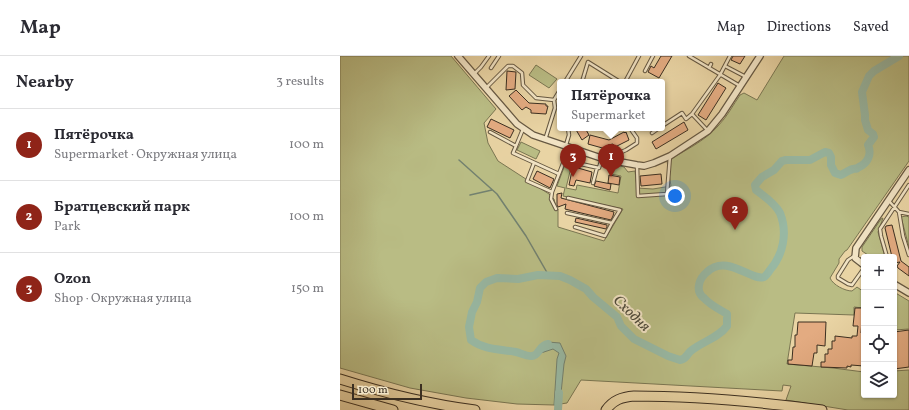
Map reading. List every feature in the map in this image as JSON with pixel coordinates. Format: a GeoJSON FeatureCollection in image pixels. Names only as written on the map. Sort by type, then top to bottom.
{"type":"FeatureCollection","features":[{"type":"Feature","properties":{"kind":"main road"},"geometry":{"type":"LineString","coordinates":[[340,379],[379,391],[431,403],[475,410]]}},
{"type":"Feature","properties":{"kind":"main road"},"geometry":{"type":"LineString","coordinates":[[340,395],[392,410]]}},
{"type":"Feature","properties":{"kind":"main road"},"geometry":{"type":"LineString","coordinates":[[606,410],[615,401],[624,397],[634,396],[730,400],[822,410]]}},
{"type":"Feature","properties":{"kind":"street"},"geometry":{"type":"LineString","coordinates":[[458,56],[523,129],[533,136],[604,159],[644,166],[670,156],[708,131],[722,114],[760,56]]}},
{"type":"Feature","properties":{"kind":"street"},"geometry":{"type":"LineString","coordinates":[[861,265],[855,256],[859,244],[909,170]]}},
{"type":"Feature","properties":{"kind":"street"},"geometry":{"type":"LineString","coordinates":[[897,286],[909,293]]}},
{"type":"Feature","properties":{"kind":"lane"},"geometry":{"type":"LineString","coordinates":[[473,74],[481,67],[489,56]]}},
{"type":"Feature","properties":{"kind":"lane"},"geometry":{"type":"LineString","coordinates":[[491,68],[500,56]]}},
{"type":"Feature","properties":{"kind":"lane"},"geometry":{"type":"LineString","coordinates":[[567,79],[581,56]]}},
{"type":"Feature","properties":{"kind":"lane"},"geometry":{"type":"LineString","coordinates":[[627,79],[639,56]]}},
{"type":"Feature","properties":{"kind":"lane"},"geometry":{"type":"LineString","coordinates":[[645,71],[653,56]]}},
{"type":"Feature","properties":{"kind":"lane"},"geometry":{"type":"LineString","coordinates":[[689,56],[740,86]]}},
{"type":"Feature","properties":{"kind":"lane"},"geometry":{"type":"LineString","coordinates":[[665,124],[682,113],[686,118],[692,114],[720,75],[730,56]]}},
{"type":"Feature","properties":{"kind":"lane"},"geometry":{"type":"LineString","coordinates":[[583,79],[588,62],[615,79]]}},
{"type":"Feature","properties":{"kind":"lane"},"geometry":{"type":"LineString","coordinates":[[709,68],[711,64]]}},
{"type":"Feature","properties":{"kind":"lane"},"geometry":{"type":"LineString","coordinates":[[486,88],[508,66],[513,66],[522,73],[523,85],[536,98],[554,100]]}},
{"type":"Feature","properties":{"kind":"lane"},"geometry":{"type":"LineString","coordinates":[[725,66],[746,77]]}},
{"type":"Feature","properties":{"kind":"lane"},"geometry":{"type":"LineString","coordinates":[[545,140],[555,108],[554,100],[557,95]]}},
{"type":"Feature","properties":{"kind":"lane"},"geometry":{"type":"LineString","coordinates":[[692,114],[708,131]]}},
{"type":"Feature","properties":{"kind":"lane"},"geometry":{"type":"LineString","coordinates":[[523,129],[513,154],[559,174]]}},
{"type":"Feature","properties":{"kind":"lane"},"geometry":{"type":"LineString","coordinates":[[556,209],[551,199],[552,192],[567,148],[568,131]]}},
{"type":"Feature","properties":{"kind":"lane"},"geometry":{"type":"LineString","coordinates":[[592,183],[601,161],[626,150],[637,143],[637,138],[632,131]]}},
{"type":"Feature","properties":{"kind":"lane"},"geometry":{"type":"LineString","coordinates":[[490,132],[516,146]]}},
{"type":"Feature","properties":{"kind":"lane"},"geometry":{"type":"LineString","coordinates":[[637,165],[638,196],[667,194],[670,156]]}},
{"type":"Feature","properties":{"kind":"lane"},"geometry":{"type":"LineString","coordinates":[[534,163],[527,181],[552,192]]}},
{"type":"Feature","properties":{"kind":"lane"},"geometry":{"type":"LineString","coordinates":[[581,164],[597,168]]}},
{"type":"Feature","properties":{"kind":"lane"},"geometry":{"type":"LineString","coordinates":[[886,254],[880,229],[909,185]]}},
{"type":"Feature","properties":{"kind":"lane"},"geometry":{"type":"LineString","coordinates":[[568,198],[620,210],[605,236],[575,227]]}},
{"type":"Feature","properties":{"kind":"lane"},"geometry":{"type":"LineString","coordinates":[[888,200],[899,212],[903,236],[909,255]]}},
{"type":"Feature","properties":{"kind":"lane"},"geometry":{"type":"LineString","coordinates":[[899,212],[909,214]]}},
{"type":"Feature","properties":{"kind":"lane"},"geometry":{"type":"LineString","coordinates":[[567,213],[612,223]]}},
{"type":"Feature","properties":{"kind":"lane"},"geometry":{"type":"LineString","coordinates":[[855,256],[848,260],[838,278],[852,285],[861,271]]}},
{"type":"Feature","properties":{"kind":"green space"},"geometry":{"type":"Polygon","coordinates":[[[340,56],[451,56],[496,109],[484,123],[488,143],[498,161],[549,194],[554,199],[558,209],[558,227],[604,241],[623,209],[563,196],[565,188],[557,186],[569,154],[574,155],[566,188],[576,190],[577,185],[618,193],[621,176],[611,174],[613,164],[624,167],[628,172],[635,171],[637,188],[653,189],[671,186],[667,161],[694,145],[713,131],[724,119],[740,95],[744,93],[757,100],[784,56],[909,56],[909,161],[847,250],[839,259],[839,263],[830,278],[836,285],[843,289],[852,291],[857,287],[861,290],[861,308],[854,307],[854,315],[795,313],[787,364],[861,372],[861,398],[897,398],[897,371],[909,370],[909,410],[848,410],[786,400],[791,386],[783,385],[782,391],[581,380],[567,403],[554,405],[517,404],[466,398],[410,388],[340,368],[340,56]]]}},
{"type":"Feature","properties":{"kind":"green space"},"geometry":{"type":"Polygon","coordinates":[[[536,65],[557,79],[549,88],[529,75],[536,65]]]}},
{"type":"Feature","properties":{"kind":"green space"},"geometry":{"type":"Polygon","coordinates":[[[521,142],[540,151],[536,159],[517,150],[521,142]]]}},
{"type":"Feature","properties":{"kind":"green space"},"geometry":{"type":"Polygon","coordinates":[[[901,217],[909,217],[909,247],[901,217]]]}},
{"type":"Feature","properties":{"kind":"green space"},"geometry":{"type":"Polygon","coordinates":[[[883,218],[878,232],[884,254],[866,254],[862,251],[862,247],[883,218]]]}},
{"type":"Feature","properties":{"kind":"green space"},"geometry":{"type":"Polygon","coordinates":[[[897,294],[909,301],[909,329],[897,330],[897,294]]]}},
{"type":"Feature","properties":{"kind":"shaded area"},"geometry":{"type":"Polygon","coordinates":[[[548,342],[560,343],[566,356],[560,403],[554,405],[557,359],[559,353],[553,349],[541,353],[538,347],[548,342]]]}},
{"type":"Feature","properties":{"kind":"building"},"geometry":{"type":"Polygon","coordinates":[[[661,56],[672,56],[659,78],[648,72],[651,66],[654,68],[661,56]]]}},
{"type":"Feature","properties":{"kind":"building"},"geometry":{"type":"Polygon","coordinates":[[[733,56],[745,56],[740,64],[731,60],[733,56]]]}},
{"type":"Feature","properties":{"kind":"building"},"geometry":{"type":"Polygon","coordinates":[[[507,71],[516,72],[515,89],[506,90],[507,71]]]}},
{"type":"Feature","properties":{"kind":"building"},"geometry":{"type":"Polygon","coordinates":[[[718,83],[726,88],[706,120],[698,115],[718,83]]]}},
{"type":"Feature","properties":{"kind":"building"},"geometry":{"type":"Polygon","coordinates":[[[516,90],[529,103],[546,104],[546,106],[548,106],[546,114],[531,113],[531,110],[526,107],[522,110],[509,96],[516,90]]]}},
{"type":"Feature","properties":{"kind":"building"},"geometry":{"type":"Polygon","coordinates":[[[491,119],[514,130],[510,138],[487,127],[491,119]]]}},
{"type":"Feature","properties":{"kind":"building"},"geometry":{"type":"Polygon","coordinates":[[[684,122],[688,130],[656,149],[652,142],[684,122]]]}},
{"type":"Feature","properties":{"kind":"building"},"geometry":{"type":"Polygon","coordinates":[[[577,131],[587,131],[589,135],[582,140],[577,131]]]}},
{"type":"Feature","properties":{"kind":"building"},"geometry":{"type":"Polygon","coordinates":[[[626,132],[629,140],[615,147],[613,144],[608,145],[606,149],[588,144],[590,135],[609,140],[626,132]]]}},
{"type":"Feature","properties":{"kind":"building"},"geometry":{"type":"Polygon","coordinates":[[[574,161],[579,162],[578,168],[592,172],[590,183],[576,180],[574,186],[569,185],[574,161]]]}},
{"type":"Feature","properties":{"kind":"building"},"geometry":{"type":"Polygon","coordinates":[[[537,171],[554,179],[550,188],[533,179],[537,171]]]}},
{"type":"Feature","properties":{"kind":"building"},"geometry":{"type":"Polygon","coordinates":[[[661,174],[662,184],[641,186],[640,176],[661,174]]]}},
{"type":"Feature","properties":{"kind":"building"},"geometry":{"type":"Polygon","coordinates":[[[609,175],[620,177],[619,185],[608,183],[609,175]]]}},
{"type":"Feature","properties":{"kind":"building"},"geometry":{"type":"Polygon","coordinates":[[[596,181],[611,184],[610,190],[594,186],[596,181]]]}},
{"type":"Feature","properties":{"kind":"building"},"geometry":{"type":"Polygon","coordinates":[[[562,193],[561,198],[614,212],[611,220],[565,209],[566,204],[558,207],[557,194],[562,193]]]}},
{"type":"Feature","properties":{"kind":"building"},"geometry":{"type":"Polygon","coordinates":[[[576,218],[607,225],[607,227],[606,229],[575,222],[576,218]]]}},
{"type":"Feature","properties":{"kind":"building"},"geometry":{"type":"Polygon","coordinates":[[[892,225],[901,261],[909,267],[909,276],[898,268],[897,266],[900,262],[897,262],[897,254],[891,254],[885,228],[886,226],[892,225]]]}},
{"type":"Feature","properties":{"kind":"building"},"geometry":{"type":"Polygon","coordinates":[[[855,308],[861,308],[861,366],[851,365],[851,367],[847,366],[847,368],[821,367],[821,362],[825,362],[825,354],[828,354],[828,349],[832,349],[832,341],[835,341],[835,336],[852,338],[852,336],[857,336],[858,326],[853,326],[855,308]]]}},
{"type":"Feature","properties":{"kind":"building"},"geometry":{"type":"Polygon","coordinates":[[[798,322],[826,322],[825,346],[817,345],[817,353],[814,353],[812,366],[788,364],[788,360],[792,360],[798,322]]]}},
{"type":"Feature","properties":{"kind":"building"},"geometry":{"type":"Polygon","coordinates":[[[909,330],[909,367],[897,369],[897,332],[909,330]]]}},
{"type":"Feature","properties":{"kind":"waterway","name":"Сходня"},"geometry":{"type":"LineString","coordinates":[[548,344],[543,346],[534,356],[530,356],[516,352],[493,349],[482,346],[471,340],[469,327],[480,288],[486,282],[497,278],[518,279],[538,275],[560,276],[586,289],[593,297],[617,317],[621,326],[634,339],[668,356],[680,360],[690,351],[719,334],[727,326],[727,314],[712,305],[701,295],[699,287],[700,281],[704,275],[715,267],[723,265],[738,269],[753,276],[764,277],[778,258],[783,243],[784,228],[780,213],[766,197],[756,190],[755,185],[762,177],[774,170],[782,161],[810,160],[825,152],[829,153],[831,157],[831,165],[835,173],[841,175],[852,169],[857,169],[865,163],[870,152],[868,145],[874,137],[868,130],[865,120],[862,92],[869,76],[874,71],[899,56]]}},
{"type":"Feature","properties":{"kind":"waterway"},"geometry":{"type":"LineString","coordinates":[[459,160],[497,194],[526,236],[549,276]]}},
{"type":"Feature","properties":{"kind":"waterway"},"geometry":{"type":"LineString","coordinates":[[470,195],[492,190]]}},
{"type":"Feature","properties":{"kind":"waterway","name":"Сходня"},"geometry":{"type":"LineString","coordinates":[[558,410],[559,393]]}},
{"type":"Feature","properties":{"kind":"place","name":"Ozon"},"geometry":{"type":"Point","coordinates":[573,177]}},
{"type":"Feature","properties":{"kind":"place","name":"Пятёрочка"},"geometry":{"type":"Point","coordinates":[611,177]}},
{"type":"Feature","properties":{"kind":"place","name":"Братцевский парк"},"geometry":{"type":"Point","coordinates":[735,230]}}]}
